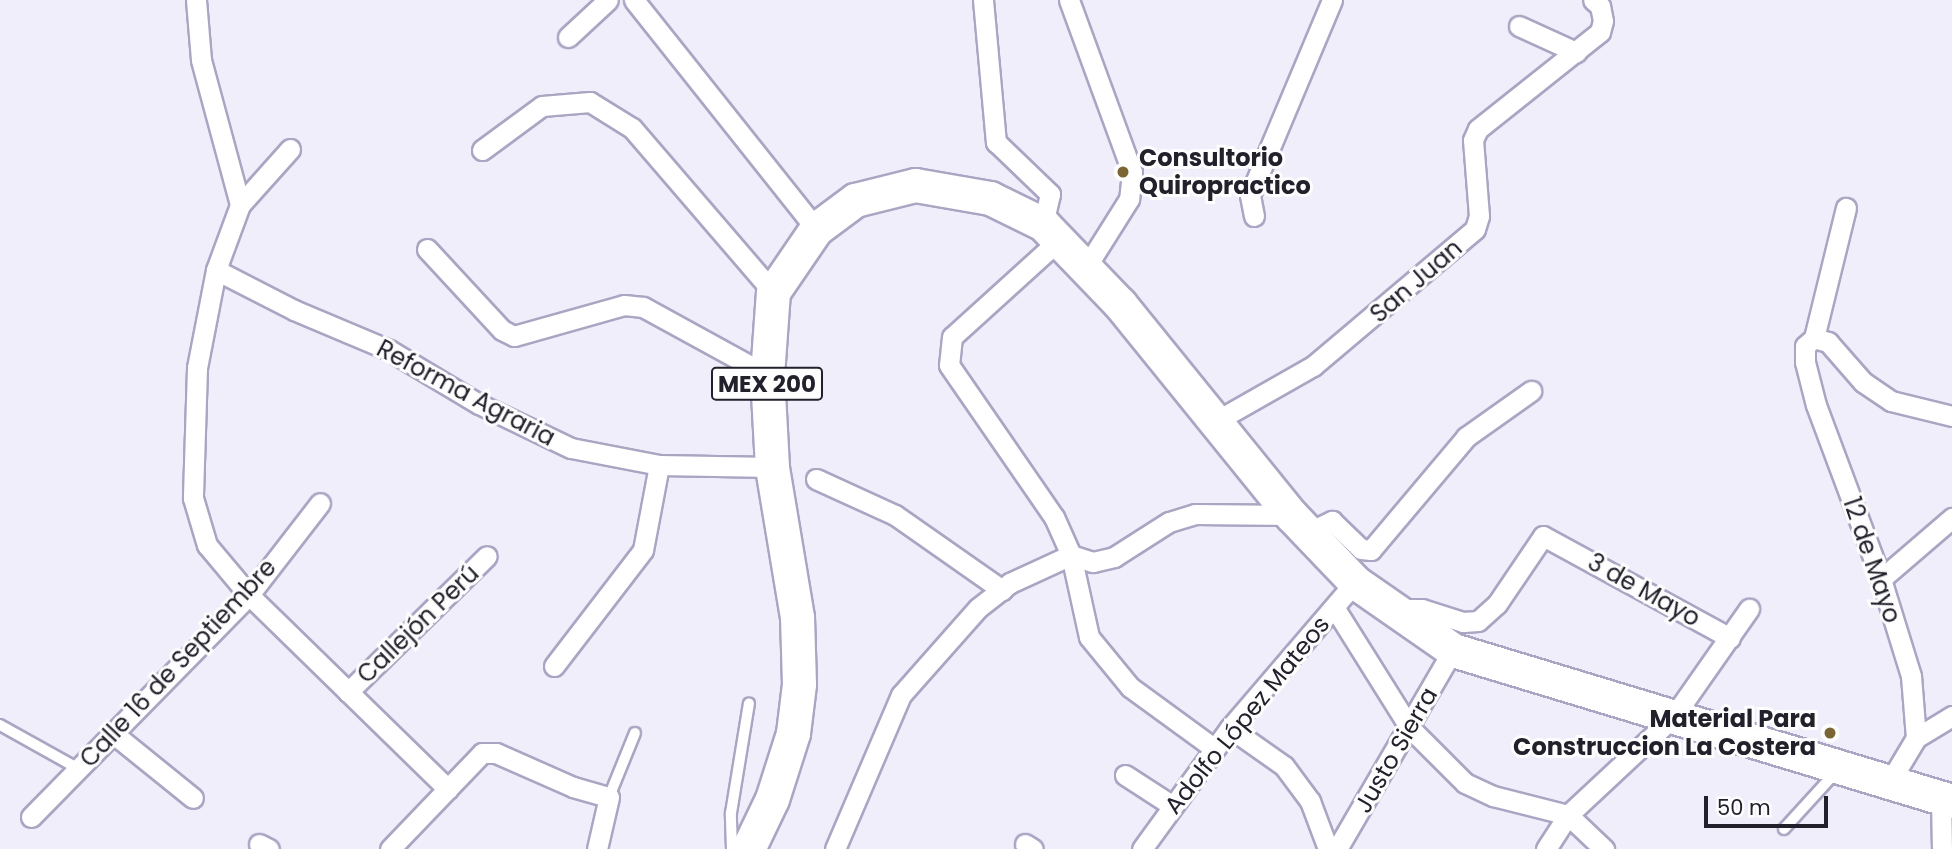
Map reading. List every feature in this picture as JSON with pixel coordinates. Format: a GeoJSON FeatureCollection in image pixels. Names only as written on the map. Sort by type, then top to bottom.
{"type":"FeatureCollection","features":[{"type":"Feature","properties":{"kind":"highway","name":"MEX 200"},"geometry":{"type":"LineString","coordinates":[[748,849],[772,799],[793,733],[799,684],[797,618],[772,467],[766,375],[774,292],[816,229],[855,200],[915,185],[990,198],[1051,232],[1146,334],[1299,524],[1344,595],[1391,610],[1453,650],[1947,799]]}},
{"type":"Feature","properties":{"kind":"street"},"geometry":{"type":"LineString","coordinates":[[196,0],[201,60],[240,205]]}},
{"type":"Feature","properties":{"kind":"street"},"geometry":{"type":"LineString","coordinates":[[568,37],[608,0]]}},
{"type":"Feature","properties":{"kind":"street"},"geometry":{"type":"LineString","coordinates":[[634,0],[816,229]]}},
{"type":"Feature","properties":{"kind":"street"},"geometry":{"type":"LineString","coordinates":[[983,0],[996,142],[1050,194],[1051,232],[952,337],[949,365],[1041,496],[1071,555],[1089,637],[1130,687],[1215,749]]}},
{"type":"Feature","properties":{"kind":"street"},"geometry":{"type":"LineString","coordinates":[[1254,216],[1250,195],[1332,0]]}},
{"type":"Feature","properties":{"kind":"street","name":"San Juan"},"geometry":{"type":"LineString","coordinates":[[1216,421],[1313,366],[1466,238],[1479,216],[1473,140],[1478,129],[1600,32],[1603,22],[1600,6],[1593,0]]}},
{"type":"Feature","properties":{"kind":"street"},"geometry":{"type":"LineString","coordinates":[[1071,1],[1132,172],[1129,199],[1086,270]]}},
{"type":"Feature","properties":{"kind":"street"},"geometry":{"type":"LineString","coordinates":[[1519,26],[1576,52]]}},
{"type":"Feature","properties":{"kind":"street"},"geometry":{"type":"LineString","coordinates":[[482,150],[542,106],[590,102],[632,128],[774,292]]}},
{"type":"Feature","properties":{"kind":"street"},"geometry":{"type":"LineString","coordinates":[[290,149],[240,205],[216,270],[197,368],[193,498],[207,545],[249,595],[448,789]]}},
{"type":"Feature","properties":{"kind":"street","name":"12 de Mayo"},"geometry":{"type":"LineString","coordinates":[[1846,208],[1814,338],[1805,346],[1805,362],[1816,405],[1881,579],[1911,676],[1916,738]]}},
{"type":"Feature","properties":{"kind":"street"},"geometry":{"type":"LineString","coordinates":[[427,249],[502,330],[514,335],[624,305],[643,307],[766,375]]}},
{"type":"Feature","properties":{"kind":"street","name":"Reforma Agraria"},"geometry":{"type":"LineString","coordinates":[[216,270],[389,350],[536,432],[571,448],[659,465],[772,467]]}},
{"type":"Feature","properties":{"kind":"street"},"geometry":{"type":"LineString","coordinates":[[1814,338],[1828,342],[1863,382],[1891,401],[1952,416]]}},
{"type":"Feature","properties":{"kind":"street"},"geometry":{"type":"LineString","coordinates":[[835,849],[901,695],[978,608],[1002,590],[1071,555],[1093,562],[1114,557],[1169,522],[1195,514],[1299,524],[1332,521],[1361,549],[1371,550],[1466,437],[1531,391]]}},
{"type":"Feature","properties":{"kind":"street"},"geometry":{"type":"LineString","coordinates":[[554,666],[643,550],[659,465]]}},
{"type":"Feature","properties":{"kind":"street"},"geometry":{"type":"LineString","coordinates":[[816,479],[895,515],[1002,590]]}},
{"type":"Feature","properties":{"kind":"street","name":"Calle 16 de Septiembre"},"geometry":{"type":"LineString","coordinates":[[30,817],[115,735],[249,595],[320,503]]}},
{"type":"Feature","properties":{"kind":"street"},"geometry":{"type":"LineString","coordinates":[[1881,579],[1952,518]]}},
{"type":"Feature","properties":{"kind":"street","name":"3 de Mayo"},"geometry":{"type":"LineString","coordinates":[[1391,610],[1422,609],[1463,622],[1478,621],[1497,604],[1543,536],[1730,638]]}},
{"type":"Feature","properties":{"kind":"street","name":"Callejón Perú"},"geometry":{"type":"LineString","coordinates":[[348,692],[487,556]]}},
{"type":"Feature","properties":{"kind":"street"},"geometry":{"type":"LineString","coordinates":[[1344,595],[1410,728],[1465,783],[1493,796],[1568,815],[1604,849]]}},
{"type":"Feature","properties":{"kind":"street","name":"Adolfo López Mateos"},"geometry":{"type":"LineString","coordinates":[[1142,849],[1230,727],[1344,595]]}},
{"type":"Feature","properties":{"kind":"street"},"geometry":{"type":"LineString","coordinates":[[1546,849],[1568,815],[1674,716],[1749,609]]}},
{"type":"Feature","properties":{"kind":"street","name":"Justo Sierra"},"geometry":{"type":"LineString","coordinates":[[1337,849],[1410,728],[1453,650]]}},
{"type":"Feature","properties":{"kind":"street"},"geometry":{"type":"LineString","coordinates":[[1889,783],[1916,738],[1952,716]]}},
{"type":"Feature","properties":{"kind":"street"},"geometry":{"type":"LineString","coordinates":[[1230,727],[1284,766],[1310,801],[1328,849]]}},
{"type":"Feature","properties":{"kind":"street"},"geometry":{"type":"LineString","coordinates":[[115,735],[193,798]]}},
{"type":"Feature","properties":{"kind":"street"},"geometry":{"type":"LineString","coordinates":[[390,849],[482,753],[496,752],[573,787],[609,797],[597,849]]}},
{"type":"Feature","properties":{"kind":"street"},"geometry":{"type":"LineString","coordinates":[[1125,775],[1173,806]]}},
{"type":"Feature","properties":{"kind":"street"},"geometry":{"type":"LineString","coordinates":[[1942,849],[1947,799]]}},
{"type":"Feature","properties":{"kind":"lane"},"geometry":{"type":"LineString","coordinates":[[732,849],[731,813],[749,703]]}},
{"type":"Feature","properties":{"kind":"lane"},"geometry":{"type":"LineString","coordinates":[[0,725],[79,769]]}},
{"type":"Feature","properties":{"kind":"lane"},"geometry":{"type":"LineString","coordinates":[[609,797],[635,733]]}},
{"type":"Feature","properties":{"kind":"lane"},"geometry":{"type":"LineString","coordinates":[[1784,829],[1840,768]]}},
{"type":"Feature","properties":{"kind":"place","name":"Consultorio Quiropractico"},"geometry":{"type":"Point","coordinates":[1123,172]}},
{"type":"Feature","properties":{"kind":"place","name":"Material Para Construccion La Costera"},"geometry":{"type":"Point","coordinates":[1830,733]}}]}
